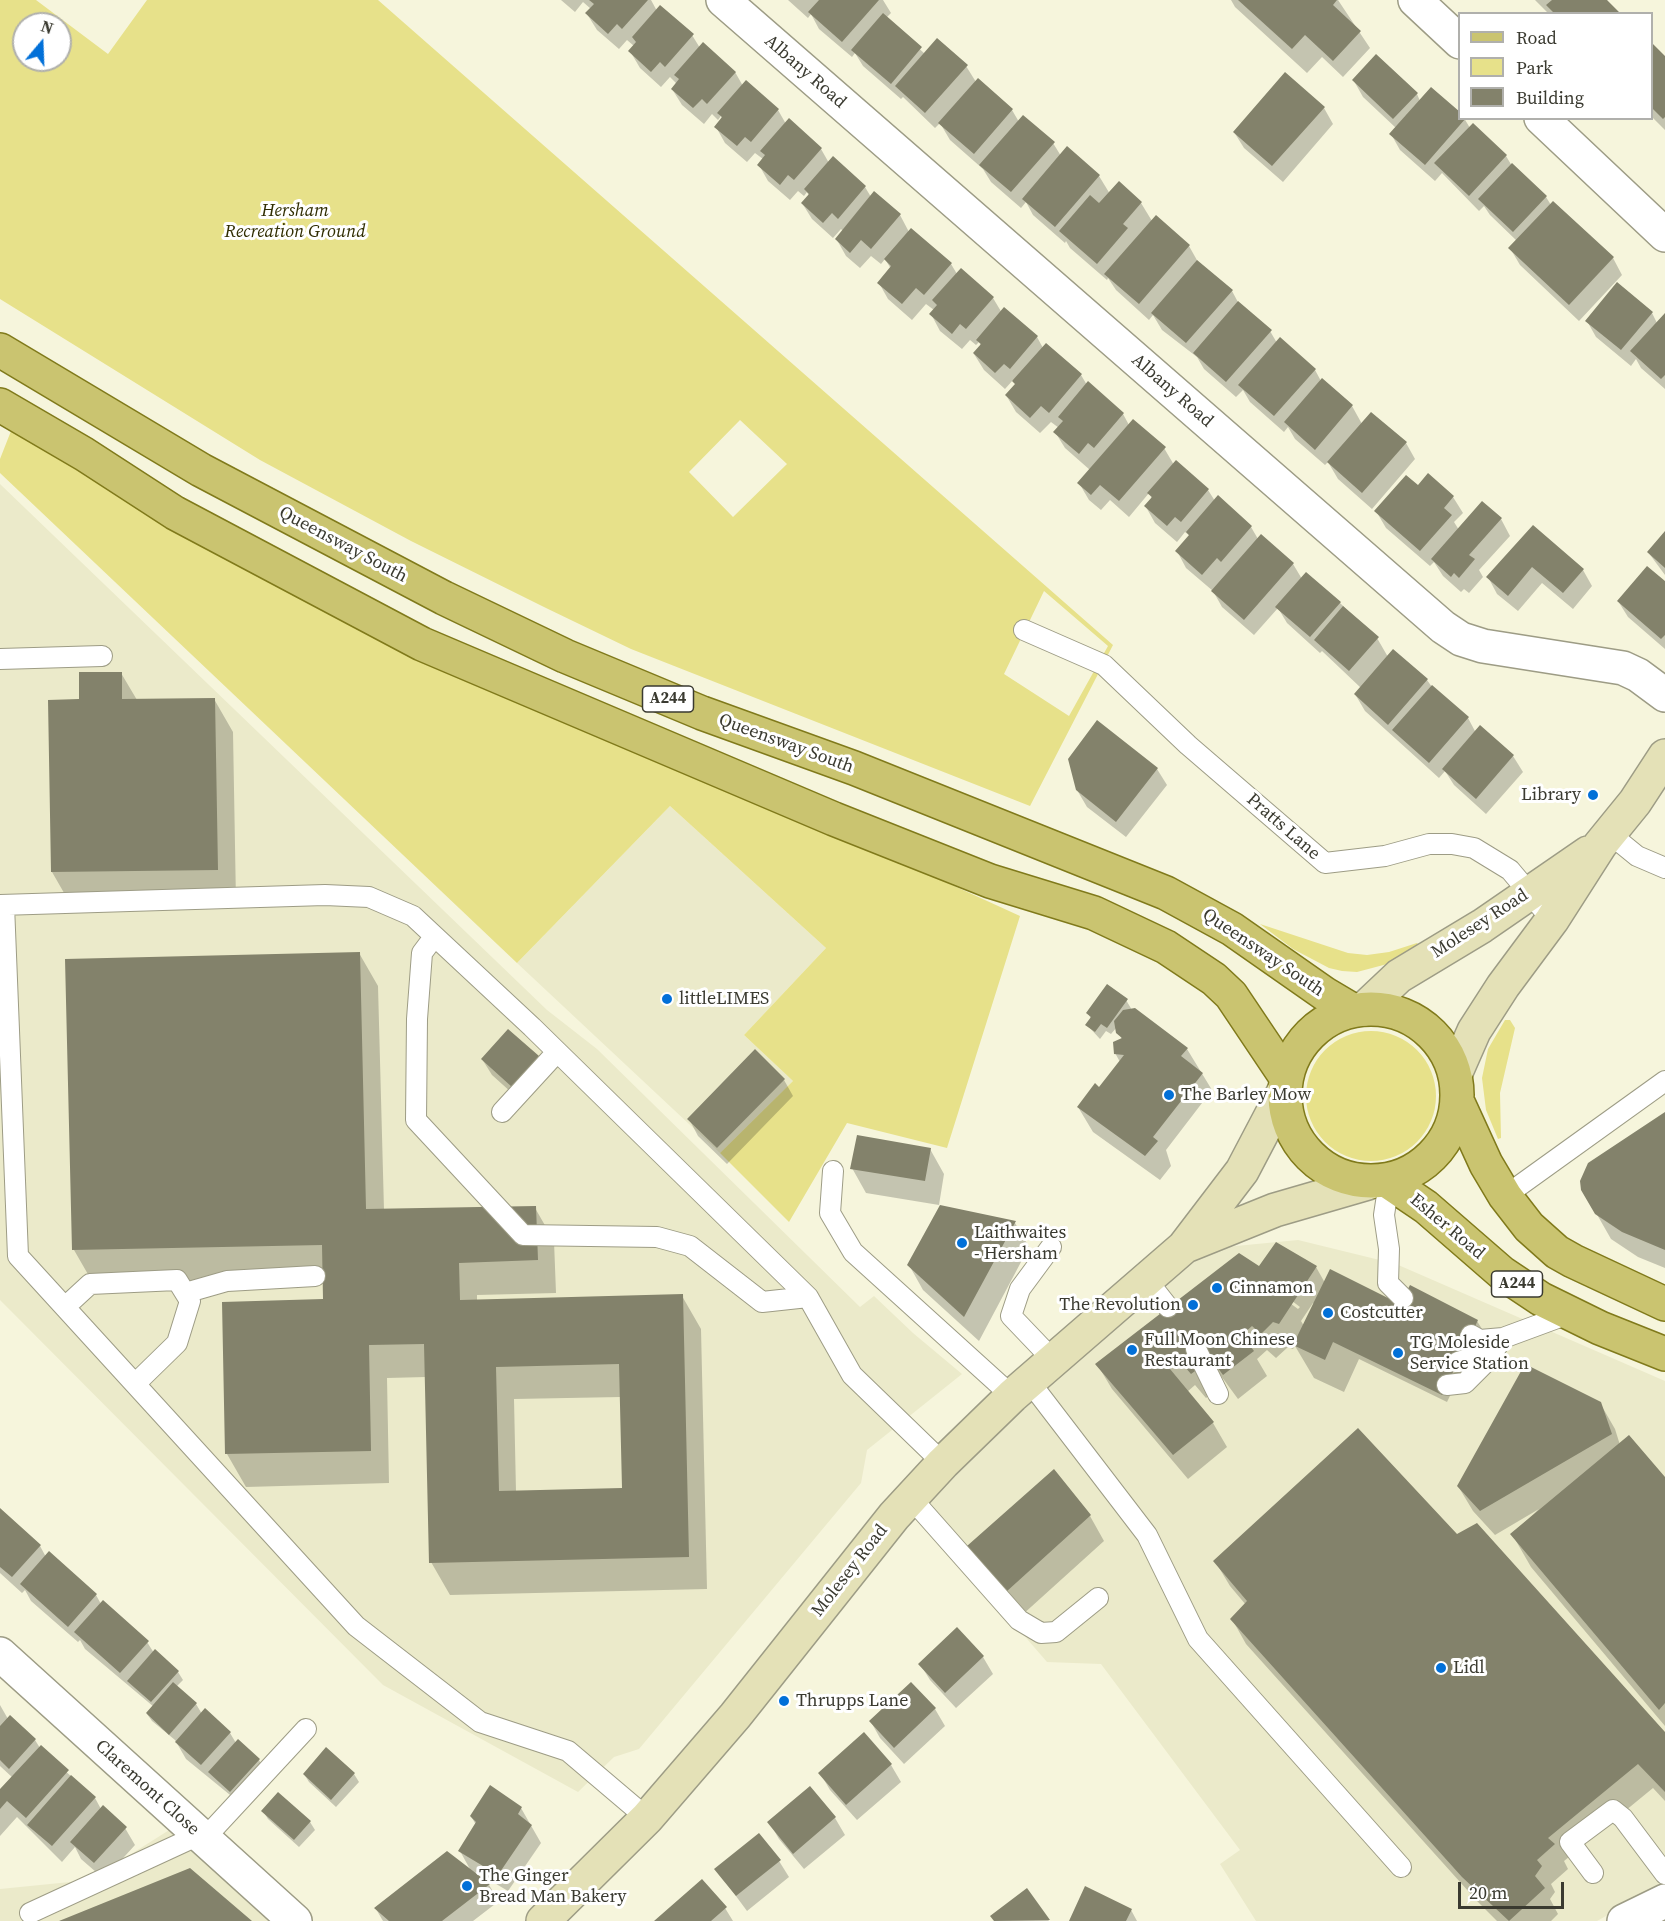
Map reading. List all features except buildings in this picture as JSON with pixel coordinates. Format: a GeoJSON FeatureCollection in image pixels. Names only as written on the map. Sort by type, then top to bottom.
{"type":"FeatureCollection","features":[{"type":"Feature","properties":{"kind":"main road","name":"Queensway South"},"geometry":{"type":"LineString","coordinates":[[0,350],[201,471],[444,598],[565,656],[702,713],[854,768],[1166,893],[1232,929],[1296,975],[1358,1010]]}},
{"type":"Feature","properties":{"kind":"main road","name":"A244"},"geometry":{"type":"LineString","coordinates":[[0,405],[84,454],[175,513],[422,644],[824,814],[990,881],[1094,914],[1166,947],[1214,979],[1231,995],[1284,1085]]}},
{"type":"Feature","properties":{"kind":"main road"},"geometry":{"type":"LineString","coordinates":[[1358,1010],[1382,1010],[1415,1024],[1445,1052],[1456,1072],[1460,1090],[1459,1105],[1442,1144],[1430,1158],[1378,1183],[1343,1176],[1326,1167],[1309,1152],[1296,1136],[1288,1119],[1284,1085],[1292,1060],[1312,1030],[1335,1014],[1358,1010]]}},
{"type":"Feature","properties":{"kind":"main road","name":"A244"},"geometry":{"type":"LineString","coordinates":[[1459,1105],[1486,1164],[1505,1196],[1529,1227],[1557,1252],[1665,1304]]}},
{"type":"Feature","properties":{"kind":"main road","name":"Esher Road"},"geometry":{"type":"LineString","coordinates":[[1378,1183],[1426,1207],[1502,1273],[1568,1314],[1665,1354]]}},
{"type":"Feature","properties":{"kind":"street","name":"Albany Road"},"geometry":{"type":"LineString","coordinates":[[723,0],[1443,627],[1461,639],[1483,646],[1623,668],[1638,675],[1665,695]]}},
{"type":"Feature","properties":{"kind":"street"},"geometry":{"type":"LineString","coordinates":[[1415,0],[1458,40]]}},
{"type":"Feature","properties":{"kind":"street"},"geometry":{"type":"LineString","coordinates":[[1543,120],[1665,235]]}},
{"type":"Feature","properties":{"kind":"street","name":"Molesey Road"},"geometry":{"type":"LineString","coordinates":[[1456,1072],[1474,1031],[1552,920],[1605,839],[1635,802],[1665,756]]}},
{"type":"Feature","properties":{"kind":"street","name":"Molesey Road"},"geometry":{"type":"LineString","coordinates":[[1358,1010],[1399,976],[1482,926],[1605,839]]}},
{"type":"Feature","properties":{"kind":"street","name":"Molesey Road"},"geometry":{"type":"LineString","coordinates":[[543,1921],[647,1818],[735,1716],[911,1498],[943,1463],[1031,1379],[1184,1247],[1242,1171],[1284,1085]]}},
{"type":"Feature","properties":{"kind":"street","name":"Molesey Road"},"geometry":{"type":"LineString","coordinates":[[1184,1247],[1254,1218],[1378,1183]]}},
{"type":"Feature","properties":{"kind":"street","name":"Claremont Close"},"geometry":{"type":"LineString","coordinates":[[0,1654],[295,1921]]}},
{"type":"Feature","properties":{"kind":"street"},"geometry":{"type":"LineString","coordinates":[[1624,1921],[1665,1901]]}},
{"type":"Feature","properties":{"kind":"lane","name":"Pratts Lane"},"geometry":{"type":"LineString","coordinates":[[1024,630],[1104,665],[1188,745],[1324,863],[1385,856],[1429,844],[1452,844],[1474,848],[1491,856],[1510,870],[1527,894],[1552,920]]}},
{"type":"Feature","properties":{"kind":"lane"},"geometry":{"type":"LineString","coordinates":[[0,659],[102,656]]}},
{"type":"Feature","properties":{"kind":"lane"},"geometry":{"type":"LineString","coordinates":[[1605,839],[1665,868]]}},
{"type":"Feature","properties":{"kind":"lane"},"geometry":{"type":"LineString","coordinates":[[647,1818],[568,1751],[480,1722],[356,1626],[18,1256],[2,905],[325,895],[369,897],[412,916],[738,1225],[808,1297],[852,1375],[943,1463]]}},
{"type":"Feature","properties":{"kind":"lane"},"geometry":{"type":"LineString","coordinates":[[434,937],[422,953],[417,1019],[416,1120],[523,1235],[657,1237],[690,1246],[762,1302],[808,1297]]}},
{"type":"Feature","properties":{"kind":"lane"},"geometry":{"type":"LineString","coordinates":[[502,1112],[557,1052]]}},
{"type":"Feature","properties":{"kind":"lane"},"geometry":{"type":"LineString","coordinates":[[1505,1196],[1665,1081]]}},
{"type":"Feature","properties":{"kind":"lane"},"geometry":{"type":"LineString","coordinates":[[833,1171],[830,1213],[853,1252],[1031,1379],[1147,1535],[1198,1639],[1401,1867]]}},
{"type":"Feature","properties":{"kind":"lane"},"geometry":{"type":"LineString","coordinates":[[1378,1183],[1389,1249],[1392,1293]]}},
{"type":"Feature","properties":{"kind":"lane"},"geometry":{"type":"LineString","coordinates":[[1031,1379],[1011,1316],[1020,1289],[1051,1247]]}},
{"type":"Feature","properties":{"kind":"lane"},"geometry":{"type":"LineString","coordinates":[[185,1293],[227,1281],[315,1276]]}},
{"type":"Feature","properties":{"kind":"lane"},"geometry":{"type":"LineString","coordinates":[[1146,1279],[1168,1307]]}},
{"type":"Feature","properties":{"kind":"lane"},"geometry":{"type":"LineString","coordinates":[[65,1308],[90,1284],[177,1280],[190,1301],[177,1343],[135,1384]]}},
{"type":"Feature","properties":{"kind":"lane"},"geometry":{"type":"LineString","coordinates":[[1458,1362],[1476,1357],[1503,1338],[1568,1314]]}},
{"type":"Feature","properties":{"kind":"lane"},"geometry":{"type":"LineString","coordinates":[[1471,1335],[1480,1340],[1503,1338]]}},
{"type":"Feature","properties":{"kind":"lane"},"geometry":{"type":"LineString","coordinates":[[1447,1385],[1465,1383],[1484,1364],[1503,1338]]}},
{"type":"Feature","properties":{"kind":"lane"},"geometry":{"type":"LineString","coordinates":[[1196,1349],[1218,1394]]}},
{"type":"Feature","properties":{"kind":"lane"},"geometry":{"type":"LineString","coordinates":[[911,1498],[1019,1620],[1041,1633],[1056,1632],[1098,1598]]}},
{"type":"Feature","properties":{"kind":"lane"},"geometry":{"type":"LineString","coordinates":[[30,1913],[202,1837],[306,1729]]}},
{"type":"Feature","properties":{"kind":"lane"},"geometry":{"type":"LineString","coordinates":[[1593,1873],[1570,1842],[1613,1810],[1623,1818],[1665,1874]]}},
{"type":"Feature","properties":{"kind":"shaded area"},"geometry":{"type":"Polygon","coordinates":[[[0,484],[547,1010],[597,1049],[860,1307],[874,1296],[913,1333],[962,1374],[867,1450],[861,1483],[639,1749],[614,1757],[578,1792],[383,1685],[0,1300],[0,484]]]}},
{"type":"Feature","properties":{"kind":"shaded area","name":"littleLIMES"},"geometry":{"type":"Polygon","coordinates":[[[670,806],[826,948],[744,1035],[793,1081],[720,1153],[517,963],[670,806]],[[755,1049],[687,1119],[717,1148],[784,1079],[755,1049]]]}},
{"type":"Feature","properties":{"kind":"shaded area"},"geometry":{"type":"Polygon","coordinates":[[[1298,1240],[1396,1264],[1665,1381],[1665,1883],[1597,1921],[1256,1921],[1220,1864],[1240,1850],[1101,1664],[1047,1662],[918,1513],[1079,1353],[1205,1249],[1298,1240]]]}},
{"type":"Feature","properties":{"kind":"shaded area"},"geometry":{"type":"Polygon","coordinates":[[[174,1827],[270,1921],[0,1921],[0,1889],[90,1880],[174,1827]]]}},
{"type":"Feature","properties":{"kind":"green space","name":"Hersham Recreation Ground"},"geometry":{"type":"Polygon","coordinates":[[[0,0],[36,0],[52,12],[12,12],[12,72],[72,72],[72,27],[108,54],[147,0],[378,0],[1113,645],[1030,806],[631,649],[411,541],[260,460],[0,299],[0,0]],[[740,420],[689,472],[733,517],[787,464],[740,420]],[[1044,591],[1004,674],[1069,716],[1108,646],[1044,591]]]}},
{"type":"Feature","properties":{"kind":"green space"},"geometry":{"type":"Polygon","coordinates":[[[11,431],[122,493],[689,765],[1020,916],[947,1148],[847,1123],[789,1222],[720,1153],[793,1081],[744,1035],[826,948],[670,806],[517,963],[0,473],[0,459],[11,431]]]}},
{"type":"Feature","properties":{"kind":"green space"},"geometry":{"type":"Polygon","coordinates":[[[1260,924],[1348,953],[1367,955],[1389,952],[1417,943],[1421,947],[1391,963],[1357,972],[1342,971],[1329,968],[1293,949],[1260,924]]]}},
{"type":"Feature","properties":{"kind":"green space"},"geometry":{"type":"Polygon","coordinates":[[[1505,1020],[1510,1020],[1515,1028],[1500,1093],[1501,1138],[1498,1139],[1486,1110],[1482,1078],[1488,1049],[1505,1020]]]}},
{"type":"Feature","properties":{"kind":"green space"},"geometry":{"type":"Polygon","coordinates":[[[1371,1031],[1396,1036],[1417,1050],[1431,1071],[1436,1096],[1431,1121],[1417,1142],[1396,1156],[1371,1161],[1346,1156],[1325,1142],[1311,1121],[1306,1096],[1311,1071],[1325,1050],[1346,1036],[1371,1031]]]}},
{"type":"Feature","properties":{"kind":"place","name":"Library"},"geometry":{"type":"Point","coordinates":[1593,795]}},
{"type":"Feature","properties":{"kind":"place","name":"littleLIMES"},"geometry":{"type":"Point","coordinates":[667,999]}},
{"type":"Feature","properties":{"kind":"place","name":"The Barley Mow"},"geometry":{"type":"Point","coordinates":[1169,1095]}},
{"type":"Feature","properties":{"kind":"place","name":"Laithwaites - Hersham"},"geometry":{"type":"Point","coordinates":[962,1243]}},
{"type":"Feature","properties":{"kind":"place","name":"Cinnamon"},"geometry":{"type":"Point","coordinates":[1217,1288]}},
{"type":"Feature","properties":{"kind":"place","name":"The Revolution"},"geometry":{"type":"Point","coordinates":[1193,1305]}},
{"type":"Feature","properties":{"kind":"place","name":"Costcutter"},"geometry":{"type":"Point","coordinates":[1328,1313]}},
{"type":"Feature","properties":{"kind":"place","name":"Full Moon Chinese Restaurant"},"geometry":{"type":"Point","coordinates":[1132,1350]}},
{"type":"Feature","properties":{"kind":"place","name":"TG Moleside Service Station"},"geometry":{"type":"Point","coordinates":[1398,1353]}},
{"type":"Feature","properties":{"kind":"place","name":"Lidl"},"geometry":{"type":"Point","coordinates":[1441,1668]}},
{"type":"Feature","properties":{"kind":"place","name":"Thrupps Lane"},"geometry":{"type":"Point","coordinates":[784,1701]}},
{"type":"Feature","properties":{"kind":"place","name":"The Ginger Bread Man Bakery"},"geometry":{"type":"Point","coordinates":[467,1886]}}]}
